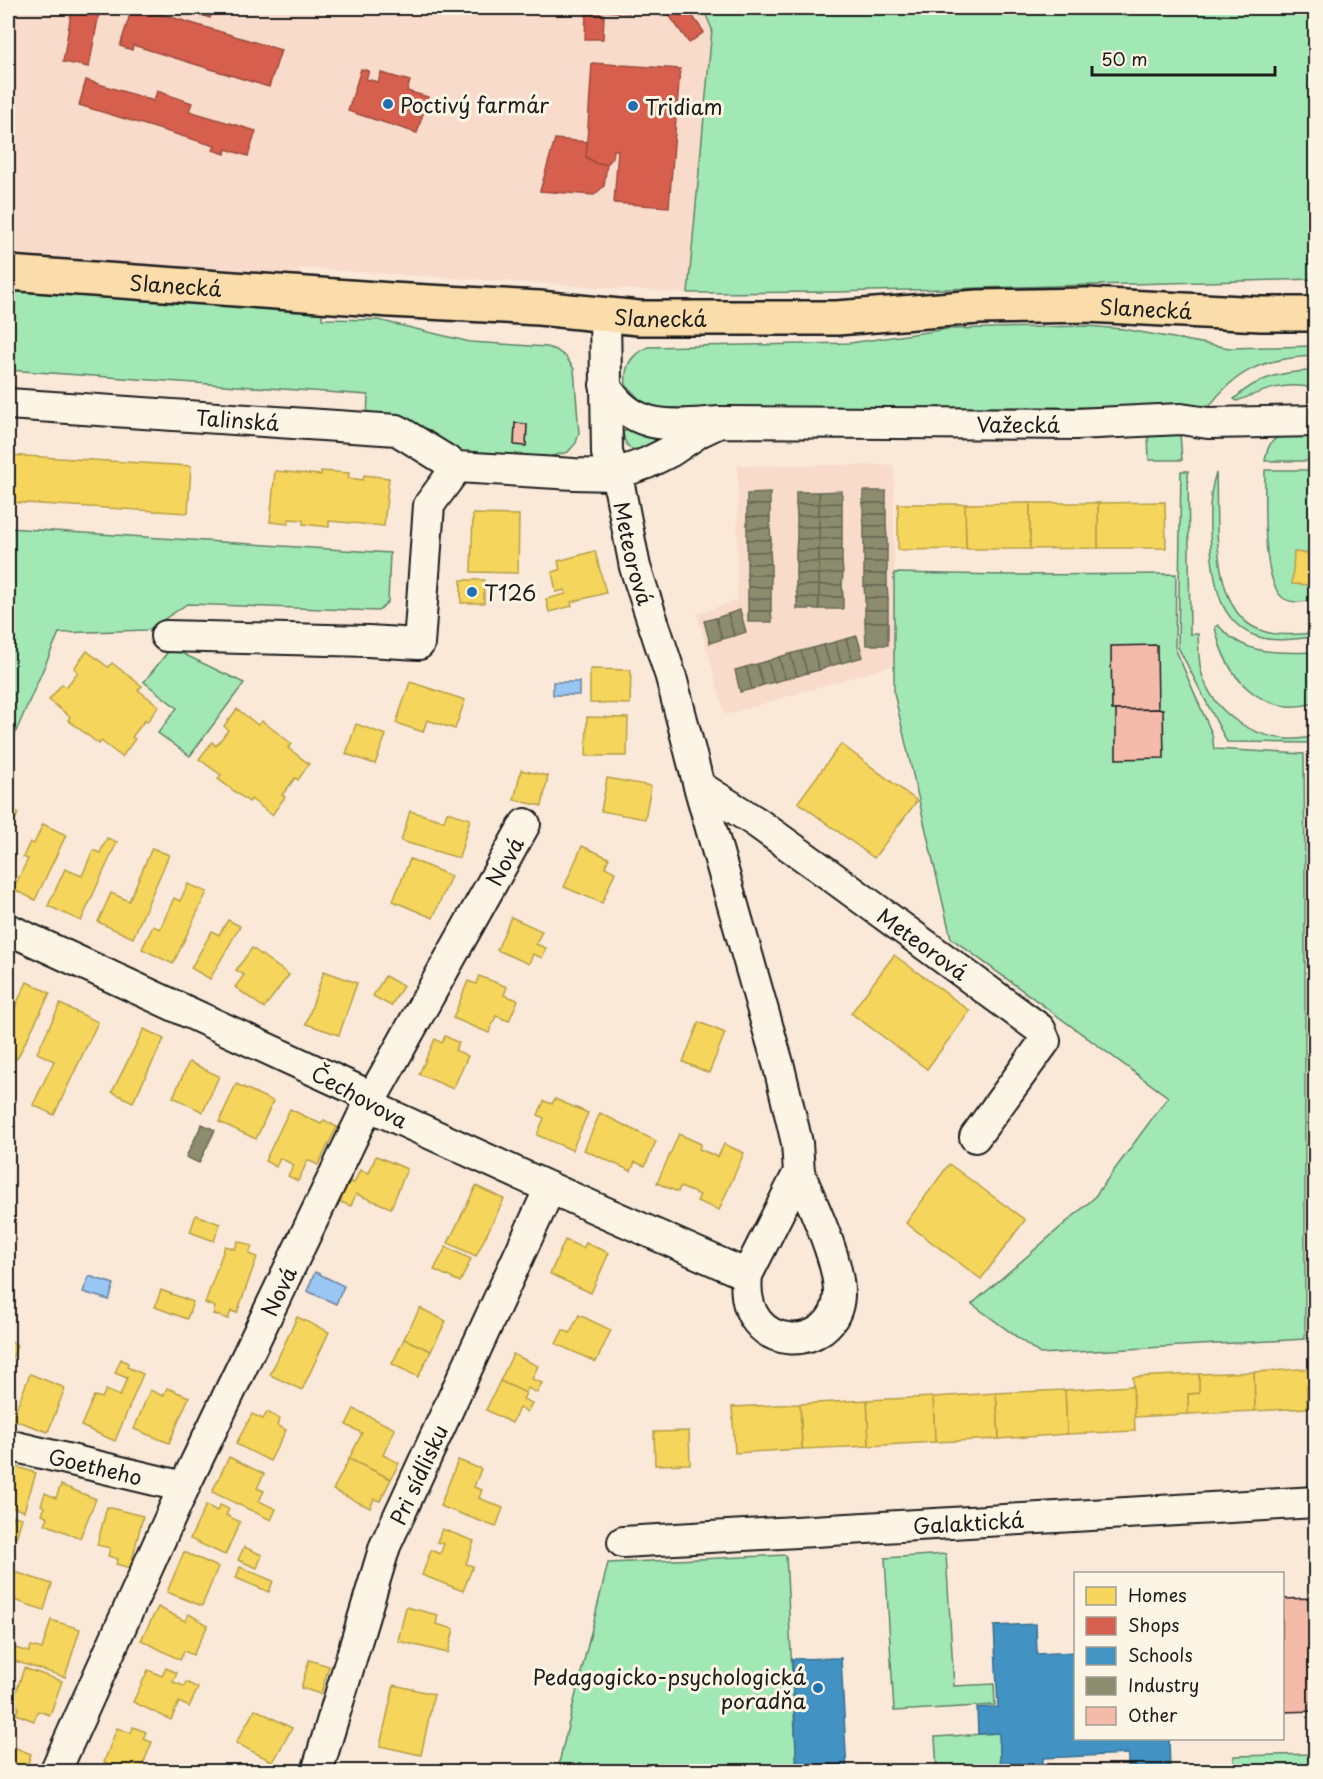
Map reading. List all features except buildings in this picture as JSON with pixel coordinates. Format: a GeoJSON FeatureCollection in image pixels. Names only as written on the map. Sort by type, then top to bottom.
{"type":"FeatureCollection","features":[{"type":"Feature","properties":{"kind":"main road","name":"Slanecká"},"geometry":{"type":"LineString","coordinates":[[8,273],[539,308],[639,318],[837,318],[978,307],[1087,305],[1261,314],[1316,314]]}},
{"type":"Feature","properties":{"kind":"street","name":"Meteorová"},"geometry":{"type":"LineString","coordinates":[[605,314],[608,453],[613,475],[620,490],[635,567],[671,677],[699,786],[779,1067],[797,1143],[799,1172],[827,1244],[836,1275],[839,1294],[836,1312],[814,1335],[777,1337],[759,1326],[751,1313],[745,1293],[747,1275],[799,1172]]}},
{"type":"Feature","properties":{"kind":"street","name":"Važecká"},"geometry":{"type":"LineString","coordinates":[[605,385],[612,397],[635,417],[663,425],[720,422],[1076,424],[1181,419],[1208,423],[1316,421]]}},
{"type":"Feature","properties":{"kind":"street","name":"Talinská"},"geometry":{"type":"LineString","coordinates":[[8,404],[397,430],[457,467],[613,475]]}},
{"type":"Feature","properties":{"kind":"street","name":"Važecká"},"geometry":{"type":"LineString","coordinates":[[613,475],[647,463],[720,422]]}},
{"type":"Feature","properties":{"kind":"street"},"geometry":{"type":"LineString","coordinates":[[166,636],[419,644],[429,505],[457,467]]}},
{"type":"Feature","properties":{"kind":"street","name":"Meteorová"},"geometry":{"type":"LineString","coordinates":[[699,786],[756,822],[1040,1029],[1045,1041],[975,1137]]}},
{"type":"Feature","properties":{"kind":"street","name":"Nová"},"geometry":{"type":"LineString","coordinates":[[55,1772],[184,1487],[368,1105],[525,824]]}},
{"type":"Feature","properties":{"kind":"street","name":"Čechovova"},"geometry":{"type":"LineString","coordinates":[[8,929],[359,1091],[368,1105],[747,1275]]}},
{"type":"Feature","properties":{"kind":"street","name":"Pri sídlisku"},"geometry":{"type":"LineString","coordinates":[[317,1772],[385,1546],[550,1188]]}},
{"type":"Feature","properties":{"kind":"street","name":"Goetheho"},"geometry":{"type":"LineString","coordinates":[[8,1445],[184,1487]]}},
{"type":"Feature","properties":{"kind":"street","name":"Galaktická"},"geometry":{"type":"LineString","coordinates":[[623,1542],[1316,1502]]}},
{"type":"Feature","properties":{"kind":"shaded area"},"geometry":{"type":"Polygon","coordinates":[[[8,8],[703,8],[712,29],[688,293],[296,268],[326,295],[8,273],[8,8]]]}},
{"type":"Feature","properties":{"kind":"shaded area"},"geometry":{"type":"Polygon","coordinates":[[[738,465],[894,465],[894,665],[725,715],[697,614],[737,600],[738,465]]]}},
{"type":"Feature","properties":{"kind":"green space"},"geometry":{"type":"Polygon","coordinates":[[[703,8],[1315,8],[1315,279],[836,292],[688,293],[712,29],[703,8]]]}},
{"type":"Feature","properties":{"kind":"green space"},"geometry":{"type":"Polygon","coordinates":[[[8,285],[322,311],[322,319],[378,320],[470,342],[547,347],[566,357],[574,369],[579,433],[576,443],[568,452],[552,456],[552,463],[474,457],[367,419],[368,395],[8,370],[8,285]]]}},
{"type":"Feature","properties":{"kind":"green space"},"geometry":{"type":"Polygon","coordinates":[[[1087,326],[1123,329],[1229,348],[1315,346],[1315,356],[1283,359],[1242,374],[1209,407],[658,408],[643,403],[626,385],[626,372],[630,362],[633,357],[648,347],[850,343],[948,329],[1087,326]]]}},
{"type":"Feature","properties":{"kind":"green space"},"geometry":{"type":"Polygon","coordinates":[[[1315,371],[1315,389],[1285,386],[1266,390],[1237,401],[1234,399],[1262,380],[1292,372],[1315,371]]]}},
{"type":"Feature","properties":{"kind":"green space"},"geometry":{"type":"Polygon","coordinates":[[[627,428],[655,439],[655,444],[638,449],[630,448],[623,433],[627,428]]]}},
{"type":"Feature","properties":{"kind":"green space"},"geometry":{"type":"Polygon","coordinates":[[[1148,433],[1180,434],[1182,460],[1149,460],[1148,433]]]}},
{"type":"Feature","properties":{"kind":"green space"},"geometry":{"type":"Polygon","coordinates":[[[1305,434],[1315,438],[1315,461],[1265,461],[1273,441],[1283,436],[1305,434]]]}},
{"type":"Feature","properties":{"kind":"green space"},"geometry":{"type":"Polygon","coordinates":[[[1265,470],[1315,470],[1315,599],[1303,602],[1290,601],[1283,598],[1276,589],[1271,575],[1266,538],[1265,470]]]}},
{"type":"Feature","properties":{"kind":"green space"},"geometry":{"type":"Polygon","coordinates":[[[1181,471],[1188,471],[1190,634],[1198,634],[1199,657],[1204,680],[1218,704],[1237,721],[1249,728],[1287,739],[1315,737],[1315,743],[1227,742],[1178,647],[1181,471]]]}},
{"type":"Feature","properties":{"kind":"green space"},"geometry":{"type":"Polygon","coordinates":[[[1216,473],[1217,537],[1224,584],[1232,604],[1244,620],[1260,630],[1280,634],[1315,633],[1315,637],[1285,640],[1263,638],[1245,631],[1227,612],[1217,588],[1210,536],[1211,501],[1216,473]]]}},
{"type":"Feature","properties":{"kind":"green space"},"geometry":{"type":"Polygon","coordinates":[[[8,528],[390,553],[388,602],[378,611],[187,604],[148,630],[59,633],[11,743],[8,741],[8,528]]]}},
{"type":"Feature","properties":{"kind":"green space"},"geometry":{"type":"Polygon","coordinates":[[[894,573],[1176,574],[1175,648],[1212,734],[1214,749],[1304,754],[1305,1339],[1040,1354],[972,1304],[1093,1199],[1168,1097],[951,938],[894,693],[894,573]]]}},
{"type":"Feature","properties":{"kind":"green space"},"geometry":{"type":"Polygon","coordinates":[[[1218,625],[1228,635],[1251,647],[1275,652],[1315,652],[1315,703],[1295,706],[1278,704],[1248,689],[1227,662],[1215,627],[1218,625]]]}},
{"type":"Feature","properties":{"kind":"green space"},"geometry":{"type":"Polygon","coordinates":[[[171,648],[244,683],[190,756],[158,733],[177,708],[144,682],[171,648]]]}},
{"type":"Feature","properties":{"kind":"green space"},"geometry":{"type":"Polygon","coordinates":[[[946,1554],[954,1686],[994,1684],[995,1705],[894,1711],[885,1558],[946,1554]]]}},
{"type":"Feature","properties":{"kind":"green space"},"geometry":{"type":"Polygon","coordinates":[[[786,1555],[797,1771],[557,1771],[608,1563],[786,1555]]]}},
{"type":"Feature","properties":{"kind":"green space"},"geometry":{"type":"Polygon","coordinates":[[[999,1733],[1001,1771],[937,1771],[935,1737],[999,1733]]]}},
{"type":"Feature","properties":{"kind":"green space"},"geometry":{"type":"Polygon","coordinates":[[[1315,1754],[1315,1771],[1234,1771],[1234,1756],[1315,1754]]]}},
{"type":"Feature","properties":{"kind":"water"},"geometry":{"type":"Polygon","coordinates":[[[553,682],[579,682],[579,695],[553,695],[553,682]]]}},
{"type":"Feature","properties":{"kind":"water"},"geometry":{"type":"Polygon","coordinates":[[[315,1272],[344,1286],[336,1304],[307,1291],[315,1272]]]}},
{"type":"Feature","properties":{"kind":"water"},"geometry":{"type":"Polygon","coordinates":[[[89,1276],[114,1284],[109,1300],[83,1292],[89,1276]]]}},
{"type":"Feature","properties":{"kind":"place","name":"Poctivý farmár"},"geometry":{"type":"Point","coordinates":[388,104]}},
{"type":"Feature","properties":{"kind":"place","name":"Tridiam"},"geometry":{"type":"Point","coordinates":[633,106]}},
{"type":"Feature","properties":{"kind":"place","name":"T126"},"geometry":{"type":"Point","coordinates":[472,592]}},
{"type":"Feature","properties":{"kind":"place","name":"Pedagogicko-psychologická poradňa"},"geometry":{"type":"Point","coordinates":[818,1688]}}]}
